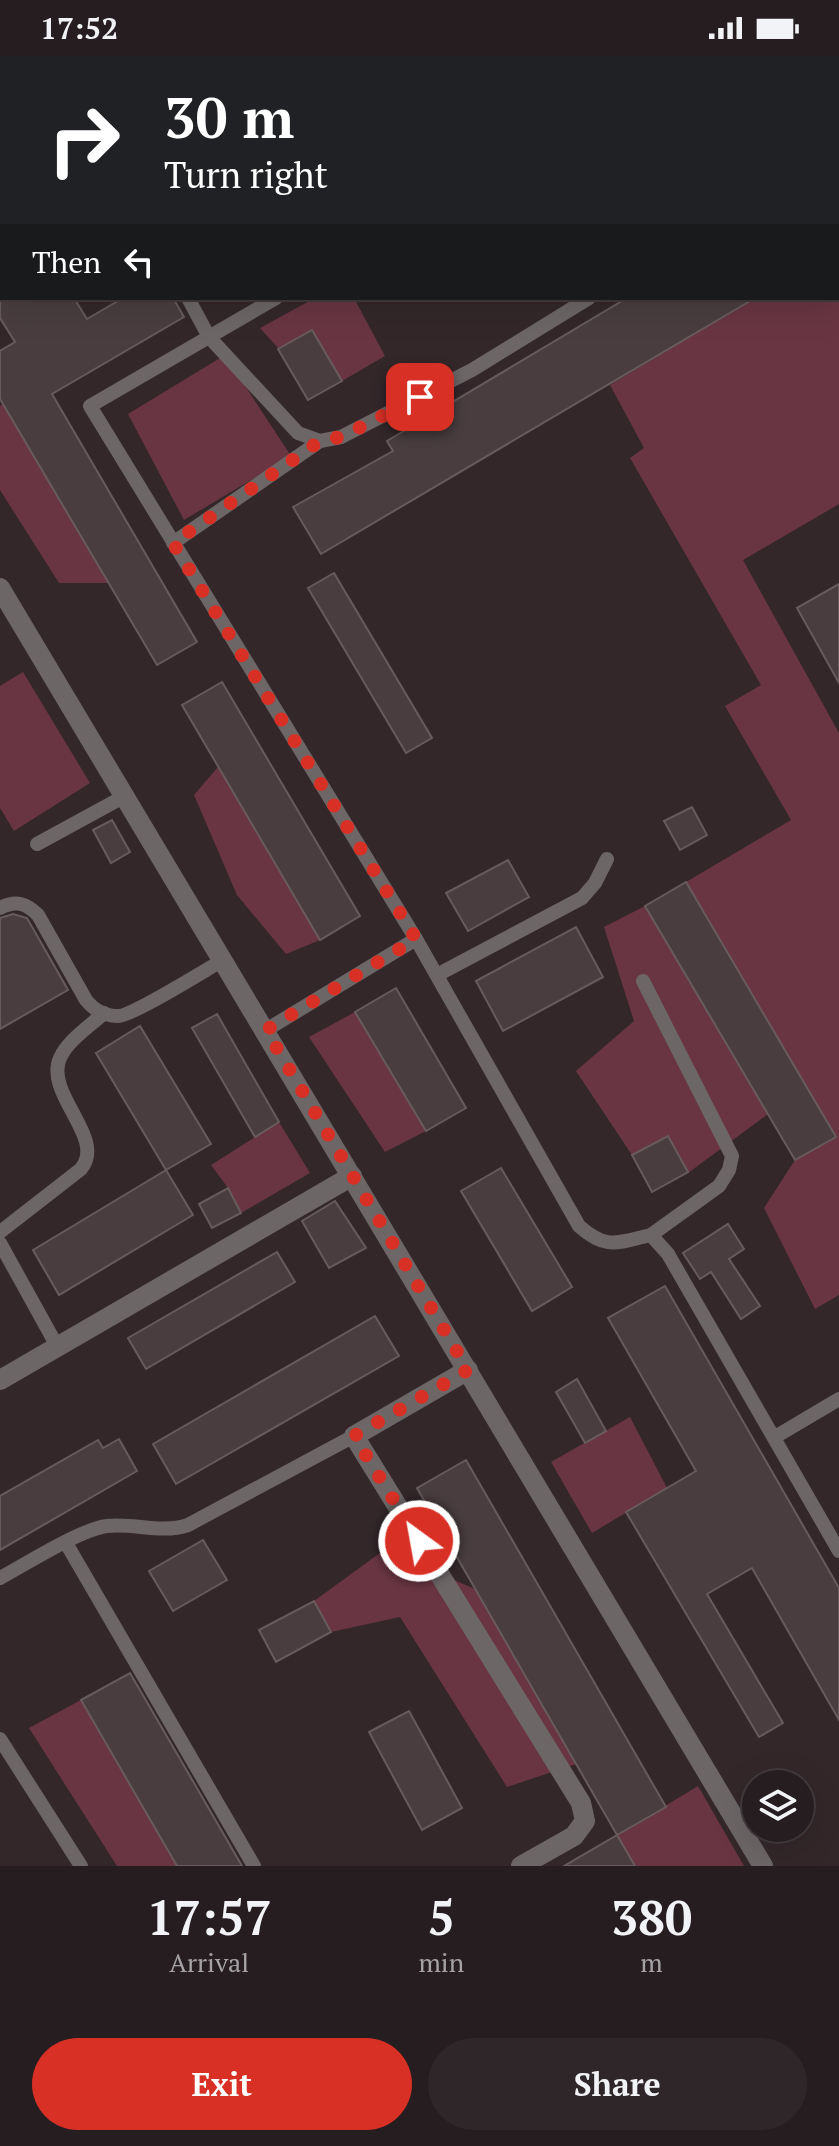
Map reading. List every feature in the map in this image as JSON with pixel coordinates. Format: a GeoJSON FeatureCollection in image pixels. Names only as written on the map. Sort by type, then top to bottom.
{"type":"FeatureCollection","features":[{"type":"Feature","properties":{"kind":"street"},"geometry":{"type":"LineString","coordinates":[[0,588],[7,617],[125,796],[763,1866]]}},
{"type":"Feature","properties":{"kind":"street"},"geometry":{"type":"LineString","coordinates":[[0,1380],[352,1176]]}},
{"type":"Feature","properties":{"kind":"street"},"geometry":{"type":"LineString","coordinates":[[468,1370],[354,1436],[581,1803],[585,1821],[574,1836],[521,1866]]}},
{"type":"Feature","properties":{"kind":"lane"},"geometry":{"type":"LineString","coordinates":[[189,300],[209,337],[298,433],[320,441]]}},
{"type":"Feature","properties":{"kind":"lane"},"geometry":{"type":"LineString","coordinates":[[273,300],[90,406],[416,939],[579,1226],[595,1240],[613,1243],[651,1235],[719,1186],[729,1170],[732,1156],[643,981]]}},
{"type":"Feature","properties":{"kind":"lane"},"geometry":{"type":"LineString","coordinates":[[173,543],[320,441],[341,437],[472,370],[586,300]]}},
{"type":"Feature","properties":{"kind":"lane"},"geometry":{"type":"LineString","coordinates":[[37,844],[125,796]]}},
{"type":"Feature","properties":{"kind":"lane"},"geometry":{"type":"LineString","coordinates":[[437,975],[582,898],[595,883],[607,859]]}},
{"type":"Feature","properties":{"kind":"lane"},"geometry":{"type":"LineString","coordinates":[[0,908],[18,903],[29,905],[38,915],[86,1000],[93,1009],[104,1013],[126,1015],[223,960]]}},
{"type":"Feature","properties":{"kind":"lane"},"geometry":{"type":"LineString","coordinates":[[266,1030],[416,939]]}},
{"type":"Feature","properties":{"kind":"lane"},"geometry":{"type":"LineString","coordinates":[[0,1232],[87,1162],[89,1152],[66,1099],[58,1068],[70,1044],[104,1013]]}},
{"type":"Feature","properties":{"kind":"lane"},"geometry":{"type":"LineString","coordinates":[[651,1235],[668,1254],[839,1551]]}},
{"type":"Feature","properties":{"kind":"lane"},"geometry":{"type":"LineString","coordinates":[[0,1243],[57,1346]]}},
{"type":"Feature","properties":{"kind":"lane"},"geometry":{"type":"LineString","coordinates":[[775,1437],[839,1399]]}},
{"type":"Feature","properties":{"kind":"lane"},"geometry":{"type":"LineString","coordinates":[[0,1578],[91,1529],[123,1525],[166,1530],[188,1525],[354,1436]]}},
{"type":"Feature","properties":{"kind":"lane"},"geometry":{"type":"LineString","coordinates":[[66,1543],[254,1866]]}},
{"type":"Feature","properties":{"kind":"lane"},"geometry":{"type":"LineString","coordinates":[[0,1739],[81,1866]]}},
{"type":"Feature","properties":{"kind":"shaded area"},"geometry":{"type":"Polygon","coordinates":[[[311,300],[355,300],[385,356],[342,381],[312,330],[279,349],[260,328],[311,300]]]}},
{"type":"Feature","properties":{"kind":"shaded area"},"geometry":{"type":"Polygon","coordinates":[[[752,300],[839,300],[839,504],[743,560],[839,733],[839,1295],[815,1309],[764,1208],[795,1160],[835,1137],[686,882],[791,820],[725,706],[761,685],[630,458],[644,448],[610,385],[752,300]]]}},
{"type":"Feature","properties":{"kind":"shaded area"},"geometry":{"type":"Polygon","coordinates":[[[225,355],[291,456],[184,520],[128,414],[225,355]]]}},
{"type":"Feature","properties":{"kind":"shaded area"},"geometry":{"type":"Polygon","coordinates":[[[3,404],[108,583],[59,583],[0,490],[0,406],[3,404]]]}},
{"type":"Feature","properties":{"kind":"shaded area"},"geometry":{"type":"Polygon","coordinates":[[[23,672],[90,783],[14,831],[0,808],[0,686],[23,672]]]}},
{"type":"Feature","properties":{"kind":"shaded area"},"geometry":{"type":"Polygon","coordinates":[[[218,767],[320,940],[286,954],[237,895],[194,795],[218,767]]]}},
{"type":"Feature","properties":{"kind":"shaded area"},"geometry":{"type":"Polygon","coordinates":[[[645,906],[768,1114],[688,1173],[668,1136],[632,1155],[576,1071],[634,1021],[604,927],[645,906]]]}},
{"type":"Feature","properties":{"kind":"shaded area"},"geometry":{"type":"Polygon","coordinates":[[[355,1012],[426,1131],[385,1152],[309,1037],[355,1012]]]}},
{"type":"Feature","properties":{"kind":"shaded area"},"geometry":{"type":"Polygon","coordinates":[[[279,1122],[310,1173],[241,1213],[211,1165],[279,1122]]]}},
{"type":"Feature","properties":{"kind":"shaded area"},"geometry":{"type":"Polygon","coordinates":[[[630,1417],[667,1488],[592,1533],[551,1462],[630,1417]]]}},
{"type":"Feature","properties":{"kind":"shaded area"},"geometry":{"type":"Polygon","coordinates":[[[384,1550],[475,1589],[576,1764],[507,1787],[400,1617],[331,1632],[314,1601],[384,1550]]]}},
{"type":"Feature","properties":{"kind":"shaded area"},"geometry":{"type":"Polygon","coordinates":[[[81,1700],[177,1866],[117,1866],[29,1728],[81,1700]]]}},
{"type":"Feature","properties":{"kind":"shaded area"},"geometry":{"type":"Polygon","coordinates":[[[698,1786],[744,1866],[635,1866],[617,1835],[698,1786]]]}},
{"type":"Feature","properties":{"kind":"building"},"geometry":{"type":"Polygon","coordinates":[[[0,300],[75,300],[87,319],[120,300],[174,300],[184,317],[52,394],[197,642],[157,665],[0,399],[0,351],[15,342],[0,318],[0,300]]]}},
{"type":"Feature","properties":{"kind":"building"},"geometry":{"type":"Polygon","coordinates":[[[624,300],[752,300],[321,554],[293,507],[393,451],[387,441],[624,300]]]}},
{"type":"Feature","properties":{"kind":"building"},"geometry":{"type":"Polygon","coordinates":[[[312,330],[342,381],[308,400],[278,349],[312,330]]]}},
{"type":"Feature","properties":{"kind":"building"},"geometry":{"type":"Polygon","coordinates":[[[334,573],[432,738],[406,753],[308,588],[334,573]]]}},
{"type":"Feature","properties":{"kind":"building"},"geometry":{"type":"Polygon","coordinates":[[[839,584],[839,683],[797,608],[839,584]]]}},
{"type":"Feature","properties":{"kind":"building"},"geometry":{"type":"Polygon","coordinates":[[[222,682],[360,916],[320,940],[182,705],[222,682]]]}},
{"type":"Feature","properties":{"kind":"building"},"geometry":{"type":"Polygon","coordinates":[[[692,807],[707,835],[680,850],[664,821],[692,807]]]}},
{"type":"Feature","properties":{"kind":"building"},"geometry":{"type":"Polygon","coordinates":[[[112,820],[130,852],[111,863],[93,830],[112,820]]]}},
{"type":"Feature","properties":{"kind":"building"},"geometry":{"type":"Polygon","coordinates":[[[508,860],[529,897],[468,931],[446,893],[508,860]]]}},
{"type":"Feature","properties":{"kind":"building"},"geometry":{"type":"Polygon","coordinates":[[[686,882],[836,1137],[795,1160],[645,906],[686,882]]]}},
{"type":"Feature","properties":{"kind":"building"},"geometry":{"type":"Polygon","coordinates":[[[13,914],[27,918],[68,990],[0,1029],[0,918],[13,914]]]}},
{"type":"Feature","properties":{"kind":"building"},"geometry":{"type":"Polygon","coordinates":[[[576,927],[603,977],[503,1031],[476,981],[576,927]]]}},
{"type":"Feature","properties":{"kind":"building"},"geometry":{"type":"Polygon","coordinates":[[[396,988],[466,1108],[426,1131],[355,1012],[396,988]]]}},
{"type":"Feature","properties":{"kind":"building"},"geometry":{"type":"Polygon","coordinates":[[[217,1014],[279,1122],[255,1137],[192,1028],[217,1014]]]}},
{"type":"Feature","properties":{"kind":"building"},"geometry":{"type":"Polygon","coordinates":[[[140,1026],[211,1144],[166,1170],[96,1053],[140,1026]]]}},
{"type":"Feature","properties":{"kind":"building"},"geometry":{"type":"Polygon","coordinates":[[[668,1136],[688,1172],[652,1192],[632,1155],[668,1136]]]}},
{"type":"Feature","properties":{"kind":"building"},"geometry":{"type":"Polygon","coordinates":[[[501,1168],[572,1287],[532,1311],[461,1191],[501,1168]]]}},
{"type":"Feature","properties":{"kind":"building"},"geometry":{"type":"Polygon","coordinates":[[[166,1170],[193,1215],[59,1295],[33,1250],[166,1170]]]}},
{"type":"Feature","properties":{"kind":"building"},"geometry":{"type":"Polygon","coordinates":[[[228,1188],[241,1213],[212,1228],[199,1204],[228,1188]]]}},
{"type":"Feature","properties":{"kind":"building"},"geometry":{"type":"Polygon","coordinates":[[[335,1201],[366,1248],[329,1268],[302,1221],[335,1201]]]}},
{"type":"Feature","properties":{"kind":"building"},"geometry":{"type":"Polygon","coordinates":[[[728,1224],[744,1249],[729,1259],[760,1306],[741,1319],[711,1272],[700,1279],[683,1253],[728,1224]]]}},
{"type":"Feature","properties":{"kind":"building"},"geometry":{"type":"Polygon","coordinates":[[[277,1252],[295,1282],[146,1369],[128,1338],[277,1252]]]}},
{"type":"Feature","properties":{"kind":"building"},"geometry":{"type":"Polygon","coordinates":[[[665,1286],[839,1588],[839,1720],[752,1568],[707,1594],[783,1723],[759,1737],[626,1512],[696,1471],[608,1318],[665,1286]]]}},
{"type":"Feature","properties":{"kind":"building"},"geometry":{"type":"Polygon","coordinates":[[[375,1316],[399,1356],[176,1484],[153,1444],[375,1316]]]}},
{"type":"Feature","properties":{"kind":"building"},"geometry":{"type":"Polygon","coordinates":[[[577,1379],[606,1431],[585,1443],[556,1392],[577,1379]]]}},
{"type":"Feature","properties":{"kind":"building"},"geometry":{"type":"Polygon","coordinates":[[[119,1439],[137,1471],[0,1550],[0,1496],[98,1440],[103,1448],[119,1439]]]}},
{"type":"Feature","properties":{"kind":"building"},"geometry":{"type":"Polygon","coordinates":[[[466,1460],[666,1807],[617,1835],[417,1488],[466,1460]]]}},
{"type":"Feature","properties":{"kind":"building"},"geometry":{"type":"Polygon","coordinates":[[[203,1540],[227,1580],[173,1611],[149,1571],[203,1540]]]}},
{"type":"Feature","properties":{"kind":"building"},"geometry":{"type":"Polygon","coordinates":[[[314,1601],[331,1632],[276,1662],[259,1630],[314,1601]]]}},
{"type":"Feature","properties":{"kind":"building"},"geometry":{"type":"Polygon","coordinates":[[[130,1673],[242,1866],[177,1866],[81,1700],[130,1673]]]}},
{"type":"Feature","properties":{"kind":"building"},"geometry":{"type":"Polygon","coordinates":[[[409,1711],[462,1808],[422,1830],[369,1732],[409,1711]]]}},
{"type":"Feature","properties":{"kind":"building"},"geometry":{"type":"Polygon","coordinates":[[[617,1835],[635,1866],[564,1866],[617,1835]]]}},
{"type":"Feature","properties":{"kind":"route"},"geometry":{"type":"LineString","coordinates":[[419,1541],[354,1436],[468,1370],[266,1030],[416,939],[173,543],[320,441],[341,437],[420,397]]}}]}
